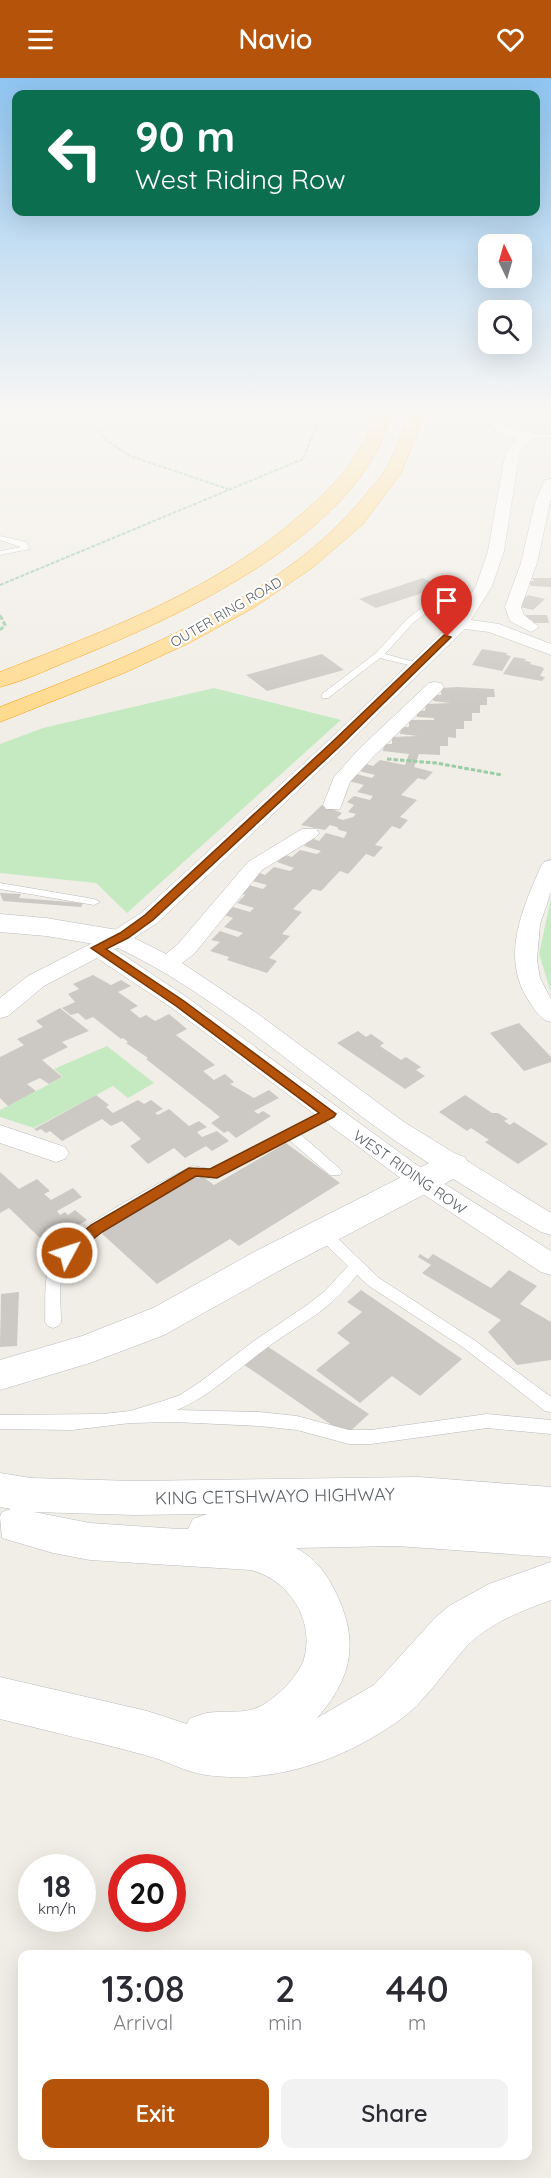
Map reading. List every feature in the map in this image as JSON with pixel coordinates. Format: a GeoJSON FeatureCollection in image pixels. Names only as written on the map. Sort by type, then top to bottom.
{"type":"FeatureCollection","features":[{"type":"Feature","properties":{"kind":"highway","name":"OUTER RING ROAD"},"geometry":{"type":"LineString","coordinates":[[0,680],[122,632],[196,597],[278,546],[316,512]]}},
{"type":"Feature","properties":{"kind":"highway","name":"OUTER RING ROAD"},"geometry":{"type":"LineString","coordinates":[[0,715],[158,650],[216,621],[276,585],[315,557],[361,512]]}},
{"type":"Feature","properties":{"kind":"main road"},"geometry":{"type":"LineString","coordinates":[[0,923],[46,927],[101,941]]}},
{"type":"Feature","properties":{"kind":"main road"},"geometry":{"type":"LineString","coordinates":[[0,1375],[71,1355],[152,1325],[453,1165]]}},
{"type":"Feature","properties":{"kind":"main road","name":"KING CETSHWAYO HIGHWAY"},"geometry":{"type":"LineString","coordinates":[[6,1513],[31,1495],[134,1498],[419,1494],[551,1505]]}},
{"type":"Feature","properties":{"kind":"main road"},"geometry":{"type":"LineString","coordinates":[[6,1513],[66,1540],[202,1548],[263,1555],[279,1560],[294,1570],[313,1592],[323,1610],[329,1631],[329,1653],[310,1690],[286,1717],[258,1731],[232,1735],[147,1733]]}},
{"type":"Feature","properties":{"kind":"main road","name":"KING CETSHWAYO HIGHWAY"},"geometry":{"type":"LineString","coordinates":[[6,1513],[137,1533],[397,1527],[551,1539]]}},
{"type":"Feature","properties":{"kind":"main road"},"geometry":{"type":"LineString","coordinates":[[0,1698],[147,1733],[203,1752],[252,1755],[296,1748],[339,1731],[390,1700],[451,1632],[473,1615],[519,1591],[551,1581]]}},
{"type":"Feature","properties":{"kind":"street"},"geometry":{"type":"LineString","coordinates":[[0,1011],[22,988],[42,975],[101,941],[149,918],[418,666],[461,623],[484,586],[496,551],[502,512]]}},
{"type":"Feature","properties":{"kind":"street"},"geometry":{"type":"LineString","coordinates":[[531,627],[521,621],[514,613],[513,607],[544,518]]}},
{"type":"Feature","properties":{"kind":"street"},"geometry":{"type":"LineString","coordinates":[[484,586],[519,589]]}},
{"type":"Feature","properties":{"kind":"street"},"geometry":{"type":"LineString","coordinates":[[461,623],[493,628],[551,650]]}},
{"type":"Feature","properties":{"kind":"street"},"geometry":{"type":"LineString","coordinates":[[333,805],[341,781],[366,753],[435,687]]}},
{"type":"Feature","properties":{"kind":"street"},"geometry":{"type":"LineString","coordinates":[[335,746],[366,753]]}},
{"type":"Feature","properties":{"kind":"street"},"geometry":{"type":"LineString","coordinates":[[168,963],[186,949],[255,866],[309,833]]}},
{"type":"Feature","properties":{"kind":"street"},"geometry":{"type":"LineString","coordinates":[[551,866],[531,916],[525,955],[526,973],[531,987],[551,1015]]}},
{"type":"Feature","properties":{"kind":"street","name":"WEST RIDING ROW"},"geometry":{"type":"LineString","coordinates":[[101,941],[168,963],[211,989],[355,1099],[453,1165],[551,1225]]}},
{"type":"Feature","properties":{"kind":"street","name":"WEST RIDING ROW"},"geometry":{"type":"LineString","coordinates":[[101,941],[180,1003],[423,1182],[551,1265]]}},
{"type":"Feature","properties":{"kind":"street"},"geometry":{"type":"LineString","coordinates":[[329,1114],[355,1099]]}},
{"type":"Feature","properties":{"kind":"street"},"geometry":{"type":"LineString","coordinates":[[0,1134],[56,1153]]}},
{"type":"Feature","properties":{"kind":"lane"},"geometry":{"type":"LineString","coordinates":[[0,538],[26,547],[22,550],[0,553]]}},
{"type":"Feature","properties":{"kind":"lane"},"geometry":{"type":"LineString","coordinates":[[325,696],[379,655],[410,621],[451,589],[454,584]]}},
{"type":"Feature","properties":{"kind":"lane"},"geometry":{"type":"LineString","coordinates":[[379,655],[418,666]]}},
{"type":"Feature","properties":{"kind":"lane"},"geometry":{"type":"LineString","coordinates":[[0,886],[94,902]]}},
{"type":"Feature","properties":{"kind":"lane"},"geometry":{"type":"LineString","coordinates":[[52,1322],[56,1268],[62,1257],[85,1237],[194,1171],[212,1174],[329,1114]]}},
{"type":"Feature","properties":{"kind":"lane"},"geometry":{"type":"LineString","coordinates":[[290,1133],[335,1172]]}},
{"type":"Feature","properties":{"kind":"lane"},"geometry":{"type":"LineString","coordinates":[[323,1233],[374,1282],[469,1344],[551,1406]]}},
{"type":"Feature","properties":{"kind":"lane"},"geometry":{"type":"LineString","coordinates":[[130,1417],[186,1399],[206,1386],[330,1295],[357,1266]]}},
{"type":"Feature","properties":{"kind":"lane"},"geometry":{"type":"LineString","coordinates":[[0,1422],[72,1423],[130,1417],[174,1416],[259,1419],[297,1424],[349,1437],[370,1437],[487,1421],[551,1427]]}},
{"type":"Feature","properties":{"kind":"path"},"geometry":{"type":"LineString","coordinates":[[0,585],[174,512]]}},
{"type":"Feature","properties":{"kind":"path"},"geometry":{"type":"LineString","coordinates":[[0,615],[5,625],[0,630]]}},
{"type":"Feature","properties":{"kind":"path"},"geometry":{"type":"LineString","coordinates":[[366,753],[382,758],[502,775]]}},
{"type":"Feature","properties":{"kind":"green space"},"geometry":{"type":"Polygon","coordinates":[[[214,688],[341,720],[127,913],[96,883],[0,873],[0,744],[43,728],[214,688]]]}},
{"type":"Feature","properties":{"kind":"green space"},"geometry":{"type":"Polygon","coordinates":[[[551,899],[551,992],[539,954],[551,899]]]}},
{"type":"Feature","properties":{"kind":"green space"},"geometry":{"type":"Polygon","coordinates":[[[107,1046],[154,1083],[128,1098],[113,1086],[34,1128],[0,1117],[0,1110],[63,1077],[54,1069],[107,1046]]]}},
{"type":"Feature","properties":{"kind":"building"},"geometry":{"type":"Polygon","coordinates":[[[423,578],[441,587],[376,608],[359,599],[423,578]]]}},
{"type":"Feature","properties":{"kind":"building"},"geometry":{"type":"Polygon","coordinates":[[[532,578],[551,578],[551,587],[531,586],[529,581],[534,581],[532,578]]]}},
{"type":"Feature","properties":{"kind":"building"},"geometry":{"type":"Polygon","coordinates":[[[528,595],[545,599],[533,610],[516,606],[528,595]]]}},
{"type":"Feature","properties":{"kind":"building"},"geometry":{"type":"Polygon","coordinates":[[[526,615],[547,615],[549,623],[533,623],[532,620],[526,620],[526,615]]]}},
{"type":"Feature","properties":{"kind":"building"},"geometry":{"type":"Polygon","coordinates":[[[482,649],[507,653],[506,655],[511,656],[502,671],[472,665],[482,649]]]}},
{"type":"Feature","properties":{"kind":"building"},"geometry":{"type":"Polygon","coordinates":[[[322,654],[344,670],[267,691],[246,675],[322,654]]]}},
{"type":"Feature","properties":{"kind":"building"},"geometry":{"type":"Polygon","coordinates":[[[514,657],[526,659],[525,661],[531,662],[530,664],[542,667],[544,669],[540,676],[545,677],[542,681],[503,674],[514,657]]]}},
{"type":"Feature","properties":{"kind":"building"},"geometry":{"type":"Polygon","coordinates":[[[441,688],[494,689],[495,697],[487,697],[487,705],[480,705],[480,713],[472,713],[472,721],[464,721],[464,729],[456,729],[456,738],[448,737],[448,746],[440,746],[440,755],[419,754],[414,767],[433,772],[425,780],[418,778],[401,795],[417,800],[400,817],[408,820],[400,829],[392,826],[375,845],[383,847],[374,857],[366,854],[348,874],[340,871],[321,891],[313,889],[293,909],[302,912],[282,934],[290,936],[269,958],[277,961],[267,973],[227,960],[229,957],[210,951],[220,942],[211,940],[220,931],[238,937],[243,933],[224,927],[233,918],[225,915],[233,907],[250,912],[254,908],[237,903],[245,895],[237,892],[245,884],[263,889],[267,885],[249,880],[257,872],[265,875],[274,867],[290,871],[294,868],[277,862],[285,855],[292,857],[300,850],[317,854],[321,851],[304,846],[311,838],[319,841],[326,833],[344,838],[347,832],[337,827],[330,825],[325,830],[301,825],[322,805],[342,813],[337,818],[343,820],[353,817],[356,814],[348,812],[354,805],[347,802],[354,796],[370,800],[373,796],[357,792],[364,785],[349,781],[356,774],[372,778],[375,775],[359,771],[366,764],[373,766],[380,760],[405,765],[409,754],[383,751],[384,744],[392,744],[392,737],[418,736],[400,734],[401,727],[409,727],[409,720],[434,720],[434,718],[417,717],[417,710],[425,711],[426,704],[450,703],[433,701],[433,695],[441,695],[441,688]]]}},
{"type":"Feature","properties":{"kind":"building"},"geometry":{"type":"Polygon","coordinates":[[[0,893],[21,894],[19,898],[83,903],[81,907],[3,901],[0,893]]]}},
{"type":"Feature","properties":{"kind":"building"},"geometry":{"type":"Polygon","coordinates":[[[93,975],[111,985],[121,980],[131,986],[118,992],[138,1006],[130,1010],[140,1018],[146,1015],[155,1021],[169,1014],[187,1029],[176,1035],[215,1065],[203,1071],[214,1080],[225,1074],[234,1082],[230,1084],[254,1098],[269,1090],[279,1098],[254,1111],[258,1114],[263,1111],[271,1116],[236,1138],[228,1131],[224,1133],[211,1123],[220,1117],[146,1059],[148,1058],[126,1043],[128,1042],[123,1038],[121,1039],[93,1017],[86,1020],[78,1013],[71,1015],[62,1008],[75,1002],[68,994],[79,989],[73,984],[93,975]]]}},
{"type":"Feature","properties":{"kind":"building"},"geometry":{"type":"Polygon","coordinates":[[[60,1008],[89,1031],[62,1042],[68,1047],[42,1060],[62,1077],[49,1084],[40,1078],[27,1084],[36,1091],[8,1106],[0,1098],[0,1057],[24,1045],[17,1039],[43,1027],[36,1021],[60,1008]]]}},
{"type":"Feature","properties":{"kind":"building"},"geometry":{"type":"Polygon","coordinates":[[[519,1023],[551,1057],[551,1062],[524,1071],[490,1033],[519,1023]]]}},
{"type":"Feature","properties":{"kind":"building"},"geometry":{"type":"Polygon","coordinates":[[[358,1031],[366,1037],[371,1034],[384,1043],[380,1046],[401,1060],[406,1057],[421,1067],[416,1070],[425,1076],[405,1089],[337,1043],[358,1031]]]}},
{"type":"Feature","properties":{"kind":"building"},"geometry":{"type":"Polygon","coordinates":[[[96,1095],[109,1105],[106,1107],[113,1113],[138,1100],[144,1104],[151,1100],[163,1109],[155,1113],[158,1115],[169,1109],[189,1126],[199,1121],[207,1127],[197,1132],[202,1137],[217,1131],[229,1141],[212,1151],[206,1146],[185,1158],[174,1148],[148,1164],[130,1146],[141,1139],[122,1121],[111,1126],[102,1119],[62,1141],[50,1131],[46,1133],[41,1129],[37,1131],[34,1129],[96,1095]]]}},
{"type":"Feature","properties":{"kind":"building"},"geometry":{"type":"Polygon","coordinates":[[[465,1095],[492,1113],[498,1113],[508,1119],[504,1121],[510,1125],[514,1122],[548,1144],[518,1164],[485,1142],[489,1140],[471,1128],[467,1131],[439,1112],[465,1095]]]}},
{"type":"Feature","properties":{"kind":"building"},"geometry":{"type":"Polygon","coordinates":[[[286,1143],[340,1183],[239,1246],[230,1239],[157,1284],[99,1231],[195,1175],[199,1178],[202,1176],[214,1185],[286,1143]]]}},
{"type":"Feature","properties":{"kind":"building"},"geometry":{"type":"Polygon","coordinates":[[[0,1172],[19,1189],[37,1179],[50,1191],[44,1194],[51,1200],[73,1188],[82,1197],[57,1211],[60,1215],[65,1212],[68,1215],[75,1210],[87,1220],[57,1238],[51,1232],[40,1238],[9,1208],[0,1213],[0,1172]]]}},
{"type":"Feature","properties":{"kind":"building"},"geometry":{"type":"Polygon","coordinates":[[[420,1254],[428,1259],[433,1254],[491,1288],[509,1270],[537,1286],[520,1304],[551,1322],[551,1360],[517,1365],[488,1332],[501,1320],[422,1273],[431,1265],[418,1257],[420,1254]]]}},
{"type":"Feature","properties":{"kind":"building"},"geometry":{"type":"Polygon","coordinates":[[[361,1290],[462,1359],[420,1396],[392,1376],[360,1403],[316,1370],[350,1343],[337,1333],[362,1312],[347,1302],[361,1290]]]}},
{"type":"Feature","properties":{"kind":"building"},"geometry":{"type":"Polygon","coordinates":[[[19,1292],[17,1346],[0,1347],[1,1294],[19,1292]]]}},
{"type":"Feature","properties":{"kind":"building"},"geometry":{"type":"Polygon","coordinates":[[[267,1346],[369,1414],[346,1435],[243,1364],[267,1346]]]}},
{"type":"Feature","properties":{"kind":"route"},"geometry":{"type":"LineString","coordinates":[[67,1253],[96,1229],[194,1171],[212,1174],[329,1114],[180,1003],[97,948],[124,936],[149,918],[335,746],[447,637]]}}]}
